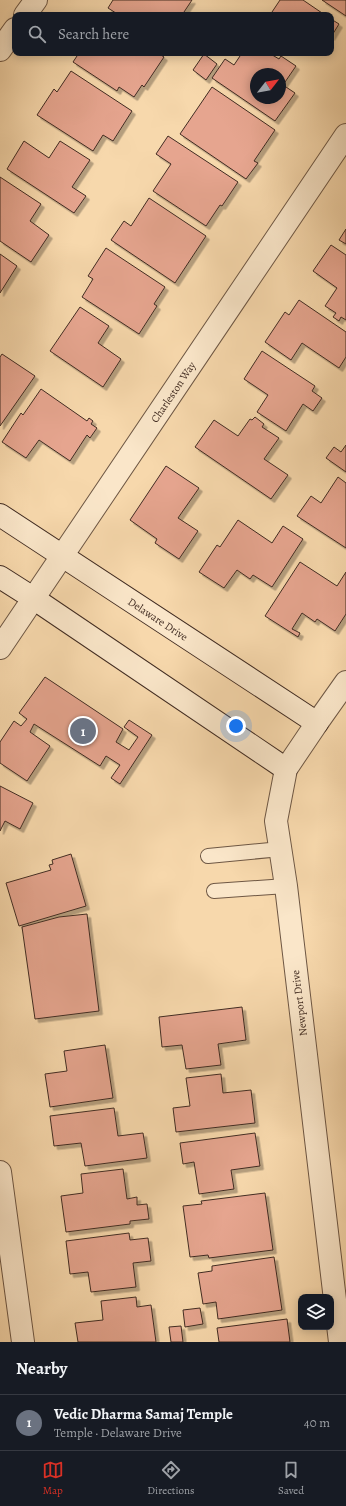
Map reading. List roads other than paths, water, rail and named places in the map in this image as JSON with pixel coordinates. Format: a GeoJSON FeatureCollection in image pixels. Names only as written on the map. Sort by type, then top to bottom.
{"type":"FeatureCollection","features":[{"type":"Feature","properties":{"kind":"street"},"geometry":{"type":"LineString","coordinates":[[27,12],[36,0]]}},
{"type":"Feature","properties":{"kind":"street"},"geometry":{"type":"LineString","coordinates":[[0,50],[12,33]]}},
{"type":"Feature","properties":{"kind":"street","name":"Charleston Way"},"geometry":{"type":"LineString","coordinates":[[0,648],[346,135]]}},
{"type":"Feature","properties":{"kind":"street","name":"Delaware Drive"},"geometry":{"type":"LineString","coordinates":[[0,515],[317,723]]}},
{"type":"Feature","properties":{"kind":"street"},"geometry":{"type":"LineString","coordinates":[[0,577],[286,769]]}},
{"type":"Feature","properties":{"kind":"street","name":"Newport Drive"},"geometry":{"type":"LineString","coordinates":[[340,1342],[340,1289],[276,821],[286,769],[346,682]]}},
{"type":"Feature","properties":{"kind":"street"},"geometry":{"type":"LineString","coordinates":[[0,1172],[23,1342]]}},
{"type":"Feature","properties":{"kind":"lane"},"geometry":{"type":"LineString","coordinates":[[208,856],[281,849]]}},
{"type":"Feature","properties":{"kind":"lane"},"geometry":{"type":"LineString","coordinates":[[214,891],[286,886]]}},
{"type":"Feature","properties":{"kind":"place","name":"Vedic Dharma Samaj Temple"},"geometry":{"type":"Point","coordinates":[83,731]}}]}
